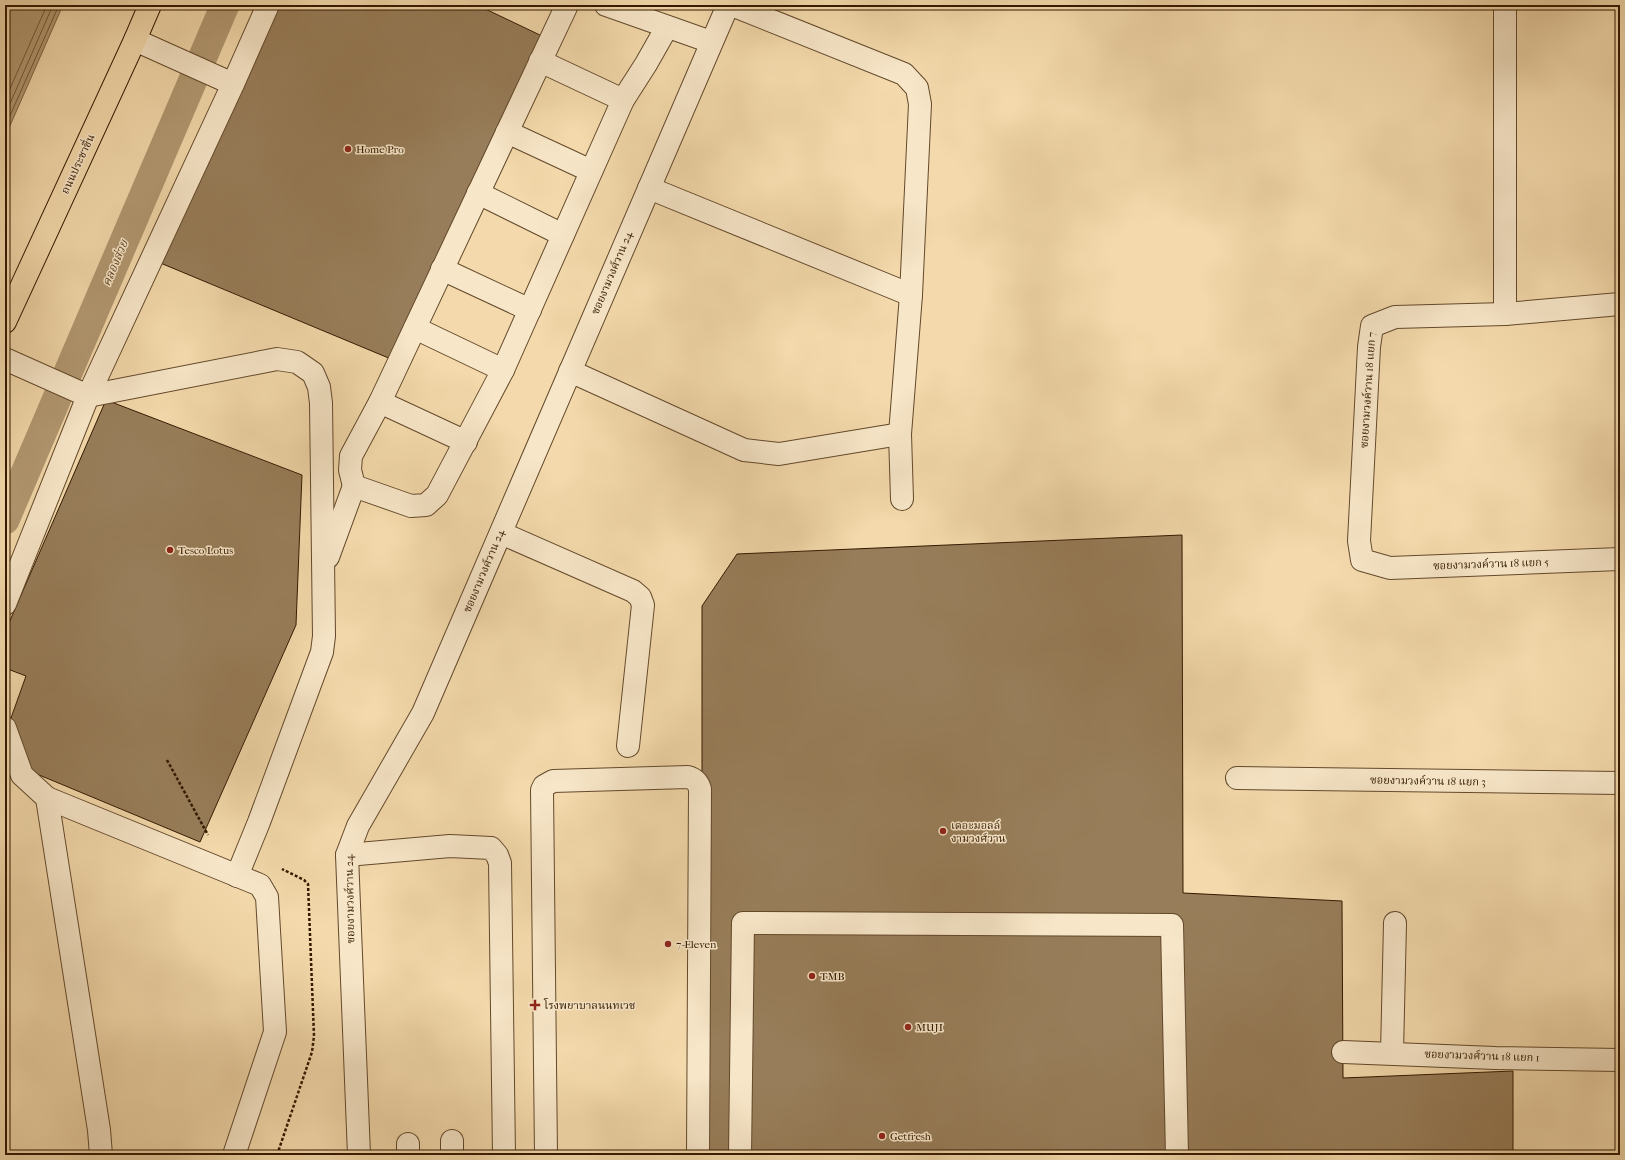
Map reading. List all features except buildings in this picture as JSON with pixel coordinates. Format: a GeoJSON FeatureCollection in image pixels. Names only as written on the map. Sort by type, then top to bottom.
{"type":"FeatureCollection","features":[{"type":"Feature","properties":{"kind":"main road","name":"ถนนประชาชื่น"},"geometry":{"type":"LineString","coordinates":[[5,322],[150,5]]}},
{"type":"Feature","properties":{"kind":"street"},"geometry":{"type":"LineString","coordinates":[[5,604],[88,396],[233,84],[268,5]]}},
{"type":"Feature","properties":{"kind":"street"},"geometry":{"type":"LineString","coordinates":[[323,570],[354,486],[350,470],[351,456],[380,402],[567,5]]}},
{"type":"Feature","properties":{"kind":"street"},"geometry":{"type":"LineString","coordinates":[[606,5],[712,42]]}},
{"type":"Feature","properties":{"kind":"street","name":"ซอยงามวงศ์วาน 24"},"geometry":{"type":"LineString","coordinates":[[359,1155],[347,855],[358,826],[423,713],[728,5]]}},
{"type":"Feature","properties":{"kind":"street"},"geometry":{"type":"LineString","coordinates":[[732,5],[904,74],[917,88],[920,104],[911,295],[900,434],[902,499]]}},
{"type":"Feature","properties":{"kind":"street"},"geometry":{"type":"LineString","coordinates":[[1505,5],[1505,314]]}},
{"type":"Feature","properties":{"kind":"street"},"geometry":{"type":"LineString","coordinates":[[354,486],[411,506],[426,505],[437,495],[503,370],[623,100],[667,27]]}},
{"type":"Feature","properties":{"kind":"street"},"geometry":{"type":"LineString","coordinates":[[135,40],[233,84]]}},
{"type":"Feature","properties":{"kind":"street"},"geometry":{"type":"LineString","coordinates":[[540,61],[623,100]]}},
{"type":"Feature","properties":{"kind":"street"},"geometry":{"type":"LineString","coordinates":[[507,132],[591,172]]}},
{"type":"Feature","properties":{"kind":"street"},"geometry":{"type":"LineString","coordinates":[[649,188],[911,295]]}},
{"type":"Feature","properties":{"kind":"street"},"geometry":{"type":"LineString","coordinates":[[478,193],[563,235]]}},
{"type":"Feature","properties":{"kind":"street"},"geometry":{"type":"LineString","coordinates":[[442,269],[530,310]]}},
{"type":"Feature","properties":{"kind":"street","name":"ซอยงามวงค์วาน 18 แยก 7"},"geometry":{"type":"LineString","coordinates":[[1362,560],[1359,541],[1369,347],[1372,326],[1395,317],[1505,314],[1620,304]]}},
{"type":"Feature","properties":{"kind":"street"},"geometry":{"type":"LineString","coordinates":[[415,328],[503,370]]}},
{"type":"Feature","properties":{"kind":"street"},"geometry":{"type":"LineString","coordinates":[[5,358],[88,396],[277,359],[296,362],[313,373],[319,387],[321,403],[324,636],[322,652],[259,822],[237,876]]}},
{"type":"Feature","properties":{"kind":"street"},"geometry":{"type":"LineString","coordinates":[[570,371],[744,450],[780,454],[900,434]]}},
{"type":"Feature","properties":{"kind":"street"},"geometry":{"type":"LineString","coordinates":[[380,402],[466,442]]}},
{"type":"Feature","properties":{"kind":"street"},"geometry":{"type":"LineString","coordinates":[[501,533],[633,591],[640,596],[643,605],[628,746]]}},
{"type":"Feature","properties":{"kind":"street","name":"ซอยงามวงค์วาน 18 แยก 5"},"geometry":{"type":"LineString","coordinates":[[1362,560],[1390,568],[1620,559]]}},
{"type":"Feature","properties":{"kind":"street"},"geometry":{"type":"LineString","coordinates":[[5,728],[22,775],[47,798],[260,885],[267,897],[275,1032],[234,1155]]}},
{"type":"Feature","properties":{"kind":"street"},"geometry":{"type":"LineString","coordinates":[[546,1155],[542,790],[544,786],[553,781],[688,777],[698,782],[700,789],[698,1155]]}},
{"type":"Feature","properties":{"kind":"street","name":"ซอยงามวงค์วาน 18 แยก 3"},"geometry":{"type":"LineString","coordinates":[[1237,778],[1620,783]]}},
{"type":"Feature","properties":{"kind":"street"},"geometry":{"type":"LineString","coordinates":[[47,798],[99,1130],[101,1155]]}},
{"type":"Feature","properties":{"kind":"street"},"geometry":{"type":"LineString","coordinates":[[347,855],[450,846],[491,848],[497,855],[500,863],[504,1155]]}},
{"type":"Feature","properties":{"kind":"street"},"geometry":{"type":"LineString","coordinates":[[740,1155],[743,923],[1172,925],[1177,1155]]}},
{"type":"Feature","properties":{"kind":"street"},"geometry":{"type":"LineString","coordinates":[[1392,1053],[1395,923]]}},
{"type":"Feature","properties":{"kind":"street","name":"ซอยงามวงศ์วาน 18 แยก 1"},"geometry":{"type":"LineString","coordinates":[[1343,1052],[1496,1058],[1620,1060]]}},
{"type":"Feature","properties":{"kind":"path"},"geometry":{"type":"LineString","coordinates":[[167,760],[210,840]]}},
{"type":"Feature","properties":{"kind":"water"},"geometry":{"type":"Polygon","coordinates":[[[5,5],[63,5],[5,137],[5,5]]]}},
{"type":"Feature","properties":{"kind":"waterway","name":"คลองส่วย"},"geometry":{"type":"LineString","coordinates":[[5,520],[225,5]]}},
{"type":"Feature","properties":{"kind":"place","name":"Home Pro"},"geometry":{"type":"Point","coordinates":[348,149]}},
{"type":"Feature","properties":{"kind":"place","name":"Tesco Lotus"},"geometry":{"type":"Point","coordinates":[170,550]}},
{"type":"Feature","properties":{"kind":"place","name":"เดอะมอลล์ งามวงศ์วาน"},"geometry":{"type":"Point","coordinates":[943,831]}},
{"type":"Feature","properties":{"kind":"place","name":"7-Eleven"},"geometry":{"type":"Point","coordinates":[668,944]}},
{"type":"Feature","properties":{"kind":"place","name":"TMB"},"geometry":{"type":"Point","coordinates":[812,976]}},
{"type":"Feature","properties":{"kind":"place","name":"โรงพยาบาลนนทเวช"},"geometry":{"type":"Point","coordinates":[535,1005]}},
{"type":"Feature","properties":{"kind":"place","name":"MUJI"},"geometry":{"type":"Point","coordinates":[908,1027]}},
{"type":"Feature","properties":{"kind":"place","name":"Getfresh"},"geometry":{"type":"Point","coordinates":[882,1136]}}]}
